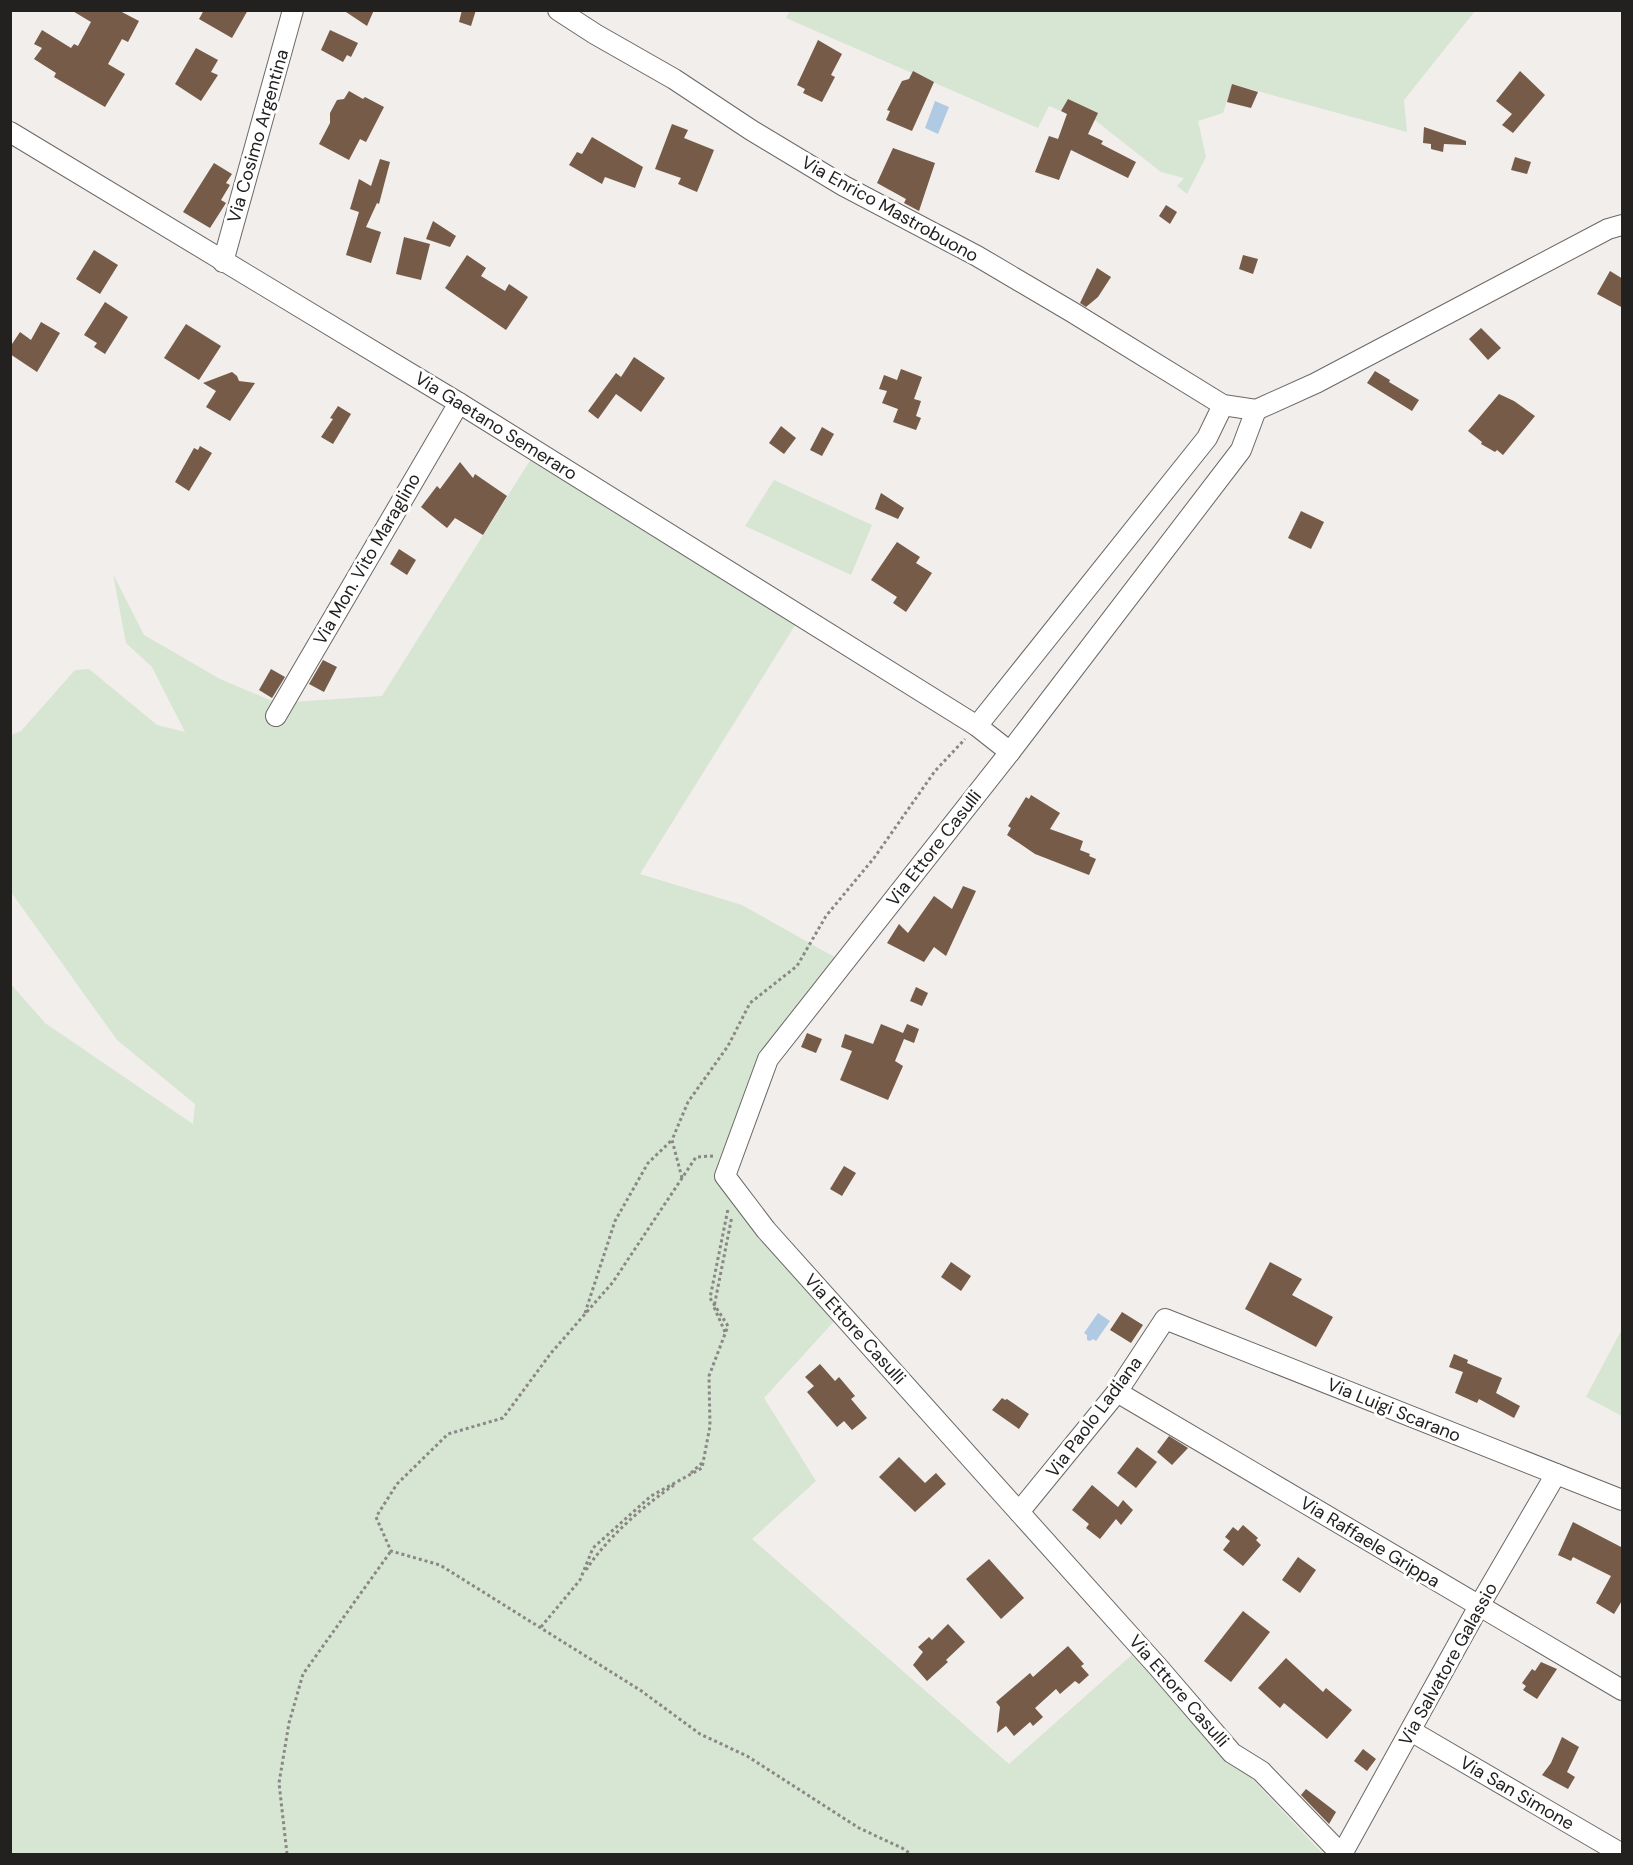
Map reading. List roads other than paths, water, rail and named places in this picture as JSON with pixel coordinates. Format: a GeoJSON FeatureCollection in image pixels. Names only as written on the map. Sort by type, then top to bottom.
{"type":"FeatureCollection","features":[{"type":"Feature","properties":{"kind":"street","name":"Via Cosimo Argentina"},"geometry":{"type":"LineString","coordinates":[[223,262],[293,10]]}},
{"type":"Feature","properties":{"kind":"street","name":"Via Enrico Mastrobuono"},"geometry":{"type":"LineString","coordinates":[[558,10],[674,79],[751,130],[844,186],[977,256],[1223,405]]}},
{"type":"Feature","properties":{"kind":"street","name":"Via Gaetano Semeraro"},"geometry":{"type":"LineString","coordinates":[[10,132],[459,403],[977,726]]}},
{"type":"Feature","properties":{"kind":"street"},"geometry":{"type":"LineString","coordinates":[[1010,752],[977,726],[1207,438],[1223,405],[1256,410],[1316,383],[1608,229],[1623,225]]}},
{"type":"Feature","properties":{"kind":"street","name":"Via Mon. Vito Maraglino"},"geometry":{"type":"LineString","coordinates":[[276,716],[459,403]]}},
{"type":"Feature","properties":{"kind":"street","name":"Via Ettore Casulli"},"geometry":{"type":"LineString","coordinates":[[1256,410],[1240,450],[1010,752],[768,1059],[725,1176],[766,1230],[1233,1753],[1261,1771],[1341,1854]]}},
{"type":"Feature","properties":{"kind":"street","name":"Via Paolo Ladiana"},"geometry":{"type":"LineString","coordinates":[[1019,1512],[1117,1392],[1165,1319]]}},
{"type":"Feature","properties":{"kind":"street","name":"Via Luigi Scarano"},"geometry":{"type":"LineString","coordinates":[[1165,1319],[1623,1500]]}},
{"type":"Feature","properties":{"kind":"street","name":"Via Raffaele Grippa"},"geometry":{"type":"LineString","coordinates":[[1117,1392],[1623,1690]]}},
{"type":"Feature","properties":{"kind":"street","name":"Via Salvatore Galassio"},"geometry":{"type":"LineString","coordinates":[[1341,1854],[1479,1606],[1556,1474]]}},
{"type":"Feature","properties":{"kind":"street","name":"Via San Simone"},"geometry":{"type":"LineString","coordinates":[[1411,1731],[1623,1854]]}},
{"type":"Feature","properties":{"kind":"water"},"geometry":{"type":"Polygon","coordinates":[[[935,101],[949,107],[938,134],[925,128],[935,101]]]}},
{"type":"Feature","properties":{"kind":"water"},"geometry":{"type":"Polygon","coordinates":[[[1098,1313],[1110,1321],[1096,1341],[1087,1340],[1087,1335],[1084,1333],[1098,1313]]]}}]}
